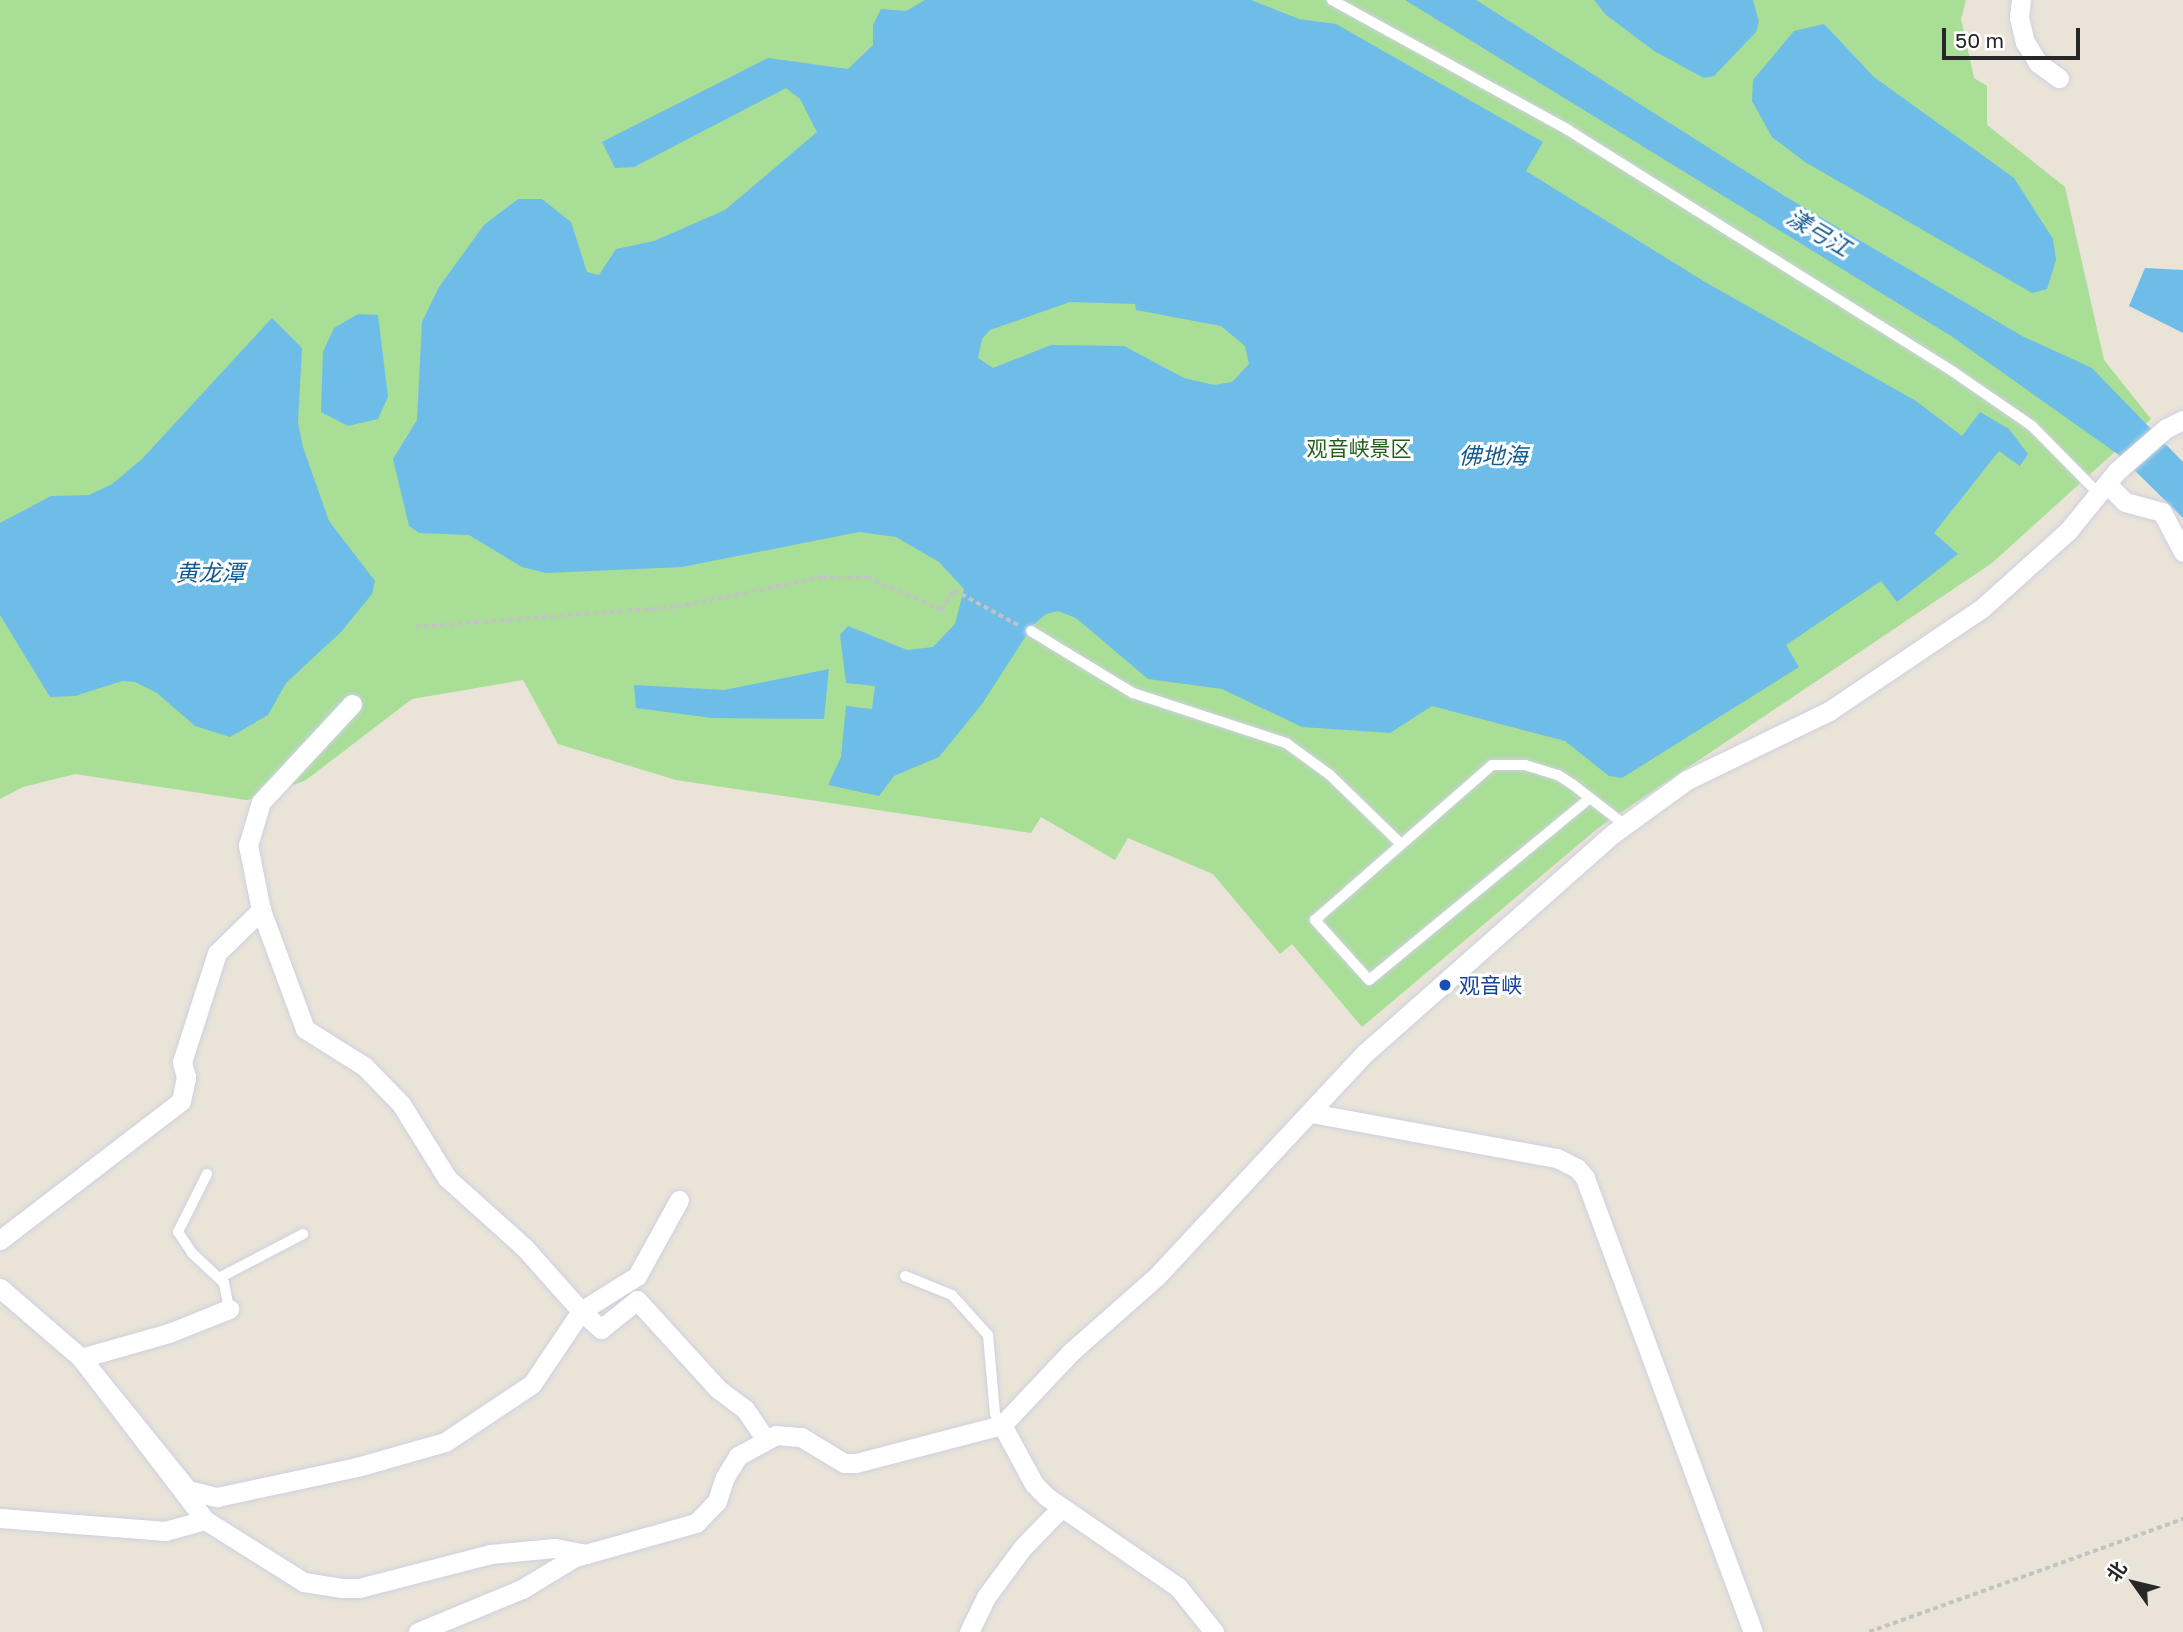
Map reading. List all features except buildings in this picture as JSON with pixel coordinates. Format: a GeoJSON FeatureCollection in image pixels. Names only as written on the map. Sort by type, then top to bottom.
{"type":"FeatureCollection","features":[{"type":"Feature","properties":{"kind":"street"},"geometry":{"type":"LineString","coordinates":[[2021,0],[2019,18],[2025,41],[2038,63],[2059,78]]}},
{"type":"Feature","properties":{"kind":"street"},"geometry":{"type":"LineString","coordinates":[[418,1632],[522,1589],[558,1565],[696,1523],[717,1501],[725,1477],[738,1456],[765,1440],[782,1434],[801,1437],[844,1463],[856,1463],[1002,1425],[1072,1351],[1156,1277],[1365,1053],[1625,825],[1687,780],[1829,711],[1981,609],[2068,531],[2108,483],[2176,427]]}},
{"type":"Feature","properties":{"kind":"street"},"geometry":{"type":"LineString","coordinates":[[2108,483],[2132,506],[2162,512],[2183,552]]}},
{"type":"Feature","properties":{"kind":"street"},"geometry":{"type":"LineString","coordinates":[[352,704],[261,802],[248,845],[261,910],[304,1029],[364,1066],[383,1085],[401,1104],[447,1178],[524,1247],[581,1311],[601,1329],[637,1300],[718,1389],[745,1409],[765,1440]]}},
{"type":"Feature","properties":{"kind":"street"},"geometry":{"type":"LineString","coordinates":[[0,1240],[180,1101],[186,1077],[182,1062],[217,953],[261,910]]}},
{"type":"Feature","properties":{"kind":"street"},"geometry":{"type":"LineString","coordinates":[[1311,1113],[1557,1158],[1577,1168],[1585,1178],[1753,1632]]}},
{"type":"Feature","properties":{"kind":"street"},"geometry":{"type":"LineString","coordinates":[[0,1288],[80,1358],[188,1490],[217,1497],[445,1442],[532,1384],[581,1311],[637,1276],[679,1200]]}},
{"type":"Feature","properties":{"kind":"street"},"geometry":{"type":"LineString","coordinates":[[80,1358],[169,1334],[229,1310]]}},
{"type":"Feature","properties":{"kind":"street"},"geometry":{"type":"LineString","coordinates":[[80,1358],[205,1520],[304,1582],[331,1588],[359,1588],[490,1554],[555,1548],[587,1554]]}},
{"type":"Feature","properties":{"kind":"street"},"geometry":{"type":"LineString","coordinates":[[1002,1425],[1034,1484],[1061,1508],[1110,1536],[1178,1587],[1214,1632]]}},
{"type":"Feature","properties":{"kind":"street"},"geometry":{"type":"LineString","coordinates":[[969,1632],[986,1597],[1023,1547],[1061,1508]]}},
{"type":"Feature","properties":{"kind":"street"},"geometry":{"type":"LineString","coordinates":[[0,1518],[165,1531],[205,1520]]}},
{"type":"Feature","properties":{"kind":"lane"},"geometry":{"type":"LineString","coordinates":[[1332,0],[1568,130],[1952,372],[2032,426],[2108,483]]}},
{"type":"Feature","properties":{"kind":"lane"},"geometry":{"type":"LineString","coordinates":[[1031,631],[1133,693],[1286,743],[1330,775],[1401,843]]}},
{"type":"Feature","properties":{"kind":"lane"},"geometry":{"type":"LineString","coordinates":[[1590,798],[1369,980],[1315,920],[1492,765],[1542,769],[1590,798],[1625,825]]}},
{"type":"Feature","properties":{"kind":"lane"},"geometry":{"type":"LineString","coordinates":[[207,1174],[178,1232],[192,1252],[219,1278],[229,1310]]}},
{"type":"Feature","properties":{"kind":"lane"},"geometry":{"type":"LineString","coordinates":[[219,1278],[303,1234]]}},
{"type":"Feature","properties":{"kind":"lane"},"geometry":{"type":"LineString","coordinates":[[905,1276],[953,1295],[988,1335],[996,1414],[1002,1425]]}},
{"type":"Feature","properties":{"kind":"path"},"geometry":{"type":"LineString","coordinates":[[415,627],[676,607],[821,577],[867,577],[941,610],[954,590],[1031,631]]}},
{"type":"Feature","properties":{"kind":"path"},"geometry":{"type":"LineString","coordinates":[[1869,1632],[2183,1519]]}},
{"type":"Feature","properties":{"kind":"green space","name":"观音峡景区"},"geometry":{"type":"Polygon","coordinates":[[[0,0],[1966,0],[1961,19],[1974,78],[1987,86],[1987,125],[2065,187],[2104,360],[2151,419],[1992,563],[1598,828],[1362,1027],[1292,944],[1280,954],[1213,874],[1128,838],[1115,860],[1041,817],[1031,833],[676,780],[558,744],[523,680],[412,699],[306,780],[259,798],[246,800],[75,774],[23,787],[0,799],[0,0]]]}},
{"type":"Feature","properties":{"kind":"water","name":"佛地海"},"geometry":{"type":"Polygon","coordinates":[[[925,0],[1251,0],[1299,19],[1336,24],[1543,142],[1526,171],[1705,282],[1916,401],[1962,436],[1980,412],[2009,429],[2028,454],[2020,466],[1999,451],[1934,533],[1958,554],[1897,602],[1881,581],[1786,645],[1799,667],[1622,778],[1609,776],[1565,741],[1432,706],[1390,733],[1302,727],[1222,689],[1148,679],[1076,618],[1058,611],[1046,614],[1033,625],[982,704],[939,757],[894,776],[879,796],[828,785],[841,757],[846,706],[872,709],[875,686],[846,683],[840,635],[848,626],[907,650],[933,647],[955,624],[964,589],[939,562],[896,537],[859,532],[682,567],[546,573],[522,567],[469,535],[419,533],[409,526],[393,459],[417,420],[422,322],[439,287],[484,225],[518,199],[542,199],[571,222],[587,272],[599,275],[616,249],[654,241],[725,210],[817,132],[800,99],[786,88],[634,167],[615,168],[602,142],[768,58],[848,69],[873,45],[873,25],[881,9],[906,11],[925,0]],[[1070,302],[990,330],[982,339],[978,358],[993,368],[1051,345],[1124,346],[1184,378],[1214,385],[1232,382],[1249,364],[1245,346],[1221,326],[1136,310],[1135,304],[1070,302]]]}},
{"type":"Feature","properties":{"kind":"water","name":"漾弓江"},"geometry":{"type":"Polygon","coordinates":[[[1405,0],[1476,0],[1788,198],[2022,336],[2092,368],[2183,462],[2183,518],[2119,455],[1951,336],[1405,0]]]}},
{"type":"Feature","properties":{"kind":"water"},"geometry":{"type":"Polygon","coordinates":[[[1594,0],[1753,0],[1759,22],[1756,32],[1714,76],[1704,78],[1654,51],[1606,15],[1594,0]]]}},
{"type":"Feature","properties":{"kind":"water"},"geometry":{"type":"Polygon","coordinates":[[[1824,24],[1874,77],[2014,178],[2053,239],[2056,260],[2047,289],[2032,293],[1805,162],[1772,137],[1752,101],[1753,80],[1794,31],[1824,24]]]}},
{"type":"Feature","properties":{"kind":"water"},"geometry":{"type":"Polygon","coordinates":[[[2145,268],[2183,270],[2183,333],[2129,306],[2145,268]]]}},
{"type":"Feature","properties":{"kind":"water"},"geometry":{"type":"Polygon","coordinates":[[[358,314],[378,315],[388,397],[378,419],[348,426],[321,412],[323,352],[334,328],[358,314]]]}},
{"type":"Feature","properties":{"kind":"water","name":"黄龙潭"},"geometry":{"type":"Polygon","coordinates":[[[272,318],[302,348],[298,423],[303,447],[329,521],[375,581],[372,594],[341,632],[286,683],[268,715],[230,737],[195,726],[157,693],[135,682],[122,681],[75,696],[50,697],[0,615],[0,523],[51,496],[89,495],[112,484],[142,459],[272,318]]]}},
{"type":"Feature","properties":{"kind":"water"},"geometry":{"type":"Polygon","coordinates":[[[829,669],[824,719],[712,718],[636,708],[634,685],[724,690],[829,669]]]}},
{"type":"Feature","properties":{"kind":"place","name":"观音峡"},"geometry":{"type":"Point","coordinates":[1445,985]}}]}
